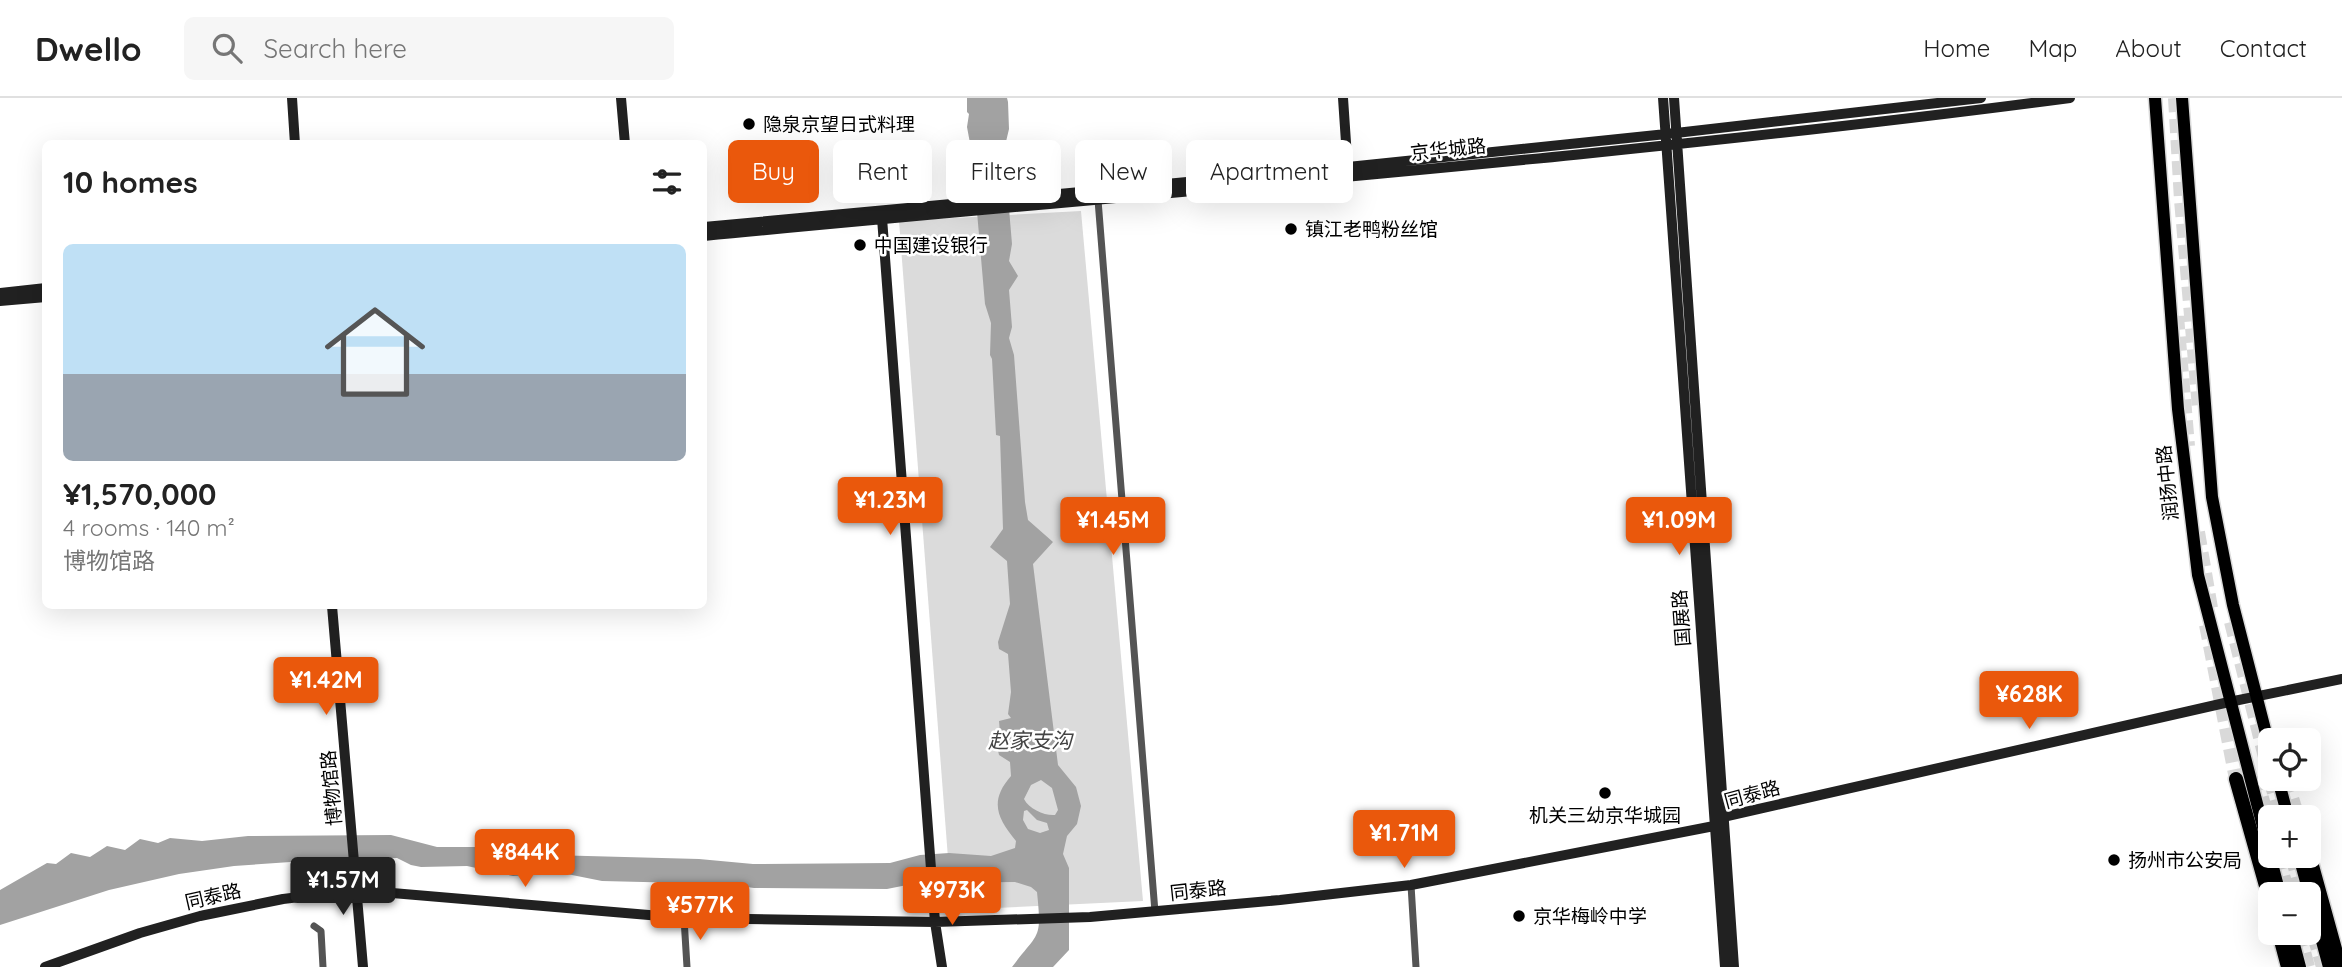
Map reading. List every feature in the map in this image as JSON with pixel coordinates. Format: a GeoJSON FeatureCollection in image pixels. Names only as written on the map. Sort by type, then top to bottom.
{"type":"FeatureCollection","features":[{"type":"Feature","properties":{"kind":"highway"},"geometry":{"type":"LineString","coordinates":[[2236,779],[2265,882]]}},
{"type":"Feature","properties":{"kind":"highway"},"geometry":{"type":"LineString","coordinates":[[2313,868],[2340,967]]}},
{"type":"Feature","properties":{"kind":"highway"},"geometry":{"type":"LineString","coordinates":[[2282,945],[2288,967]]}},
{"type":"Feature","properties":{"kind":"main road","name":"润扬中路"},"geometry":{"type":"LineString","coordinates":[[2155,98],[2178,409],[2189,516],[2198,575],[2258,810]]}},
{"type":"Feature","properties":{"kind":"main road"},"geometry":{"type":"LineString","coordinates":[[2182,98],[2212,497],[2233,605],[2264,728]]}},
{"type":"Feature","properties":{"kind":"main road"},"geometry":{"type":"LineString","coordinates":[[2302,868],[2329,967]]}},
{"type":"Feature","properties":{"kind":"main road"},"geometry":{"type":"LineString","coordinates":[[2294,945],[2300,967]]}},
{"type":"Feature","properties":{"kind":"street"},"geometry":{"type":"LineString","coordinates":[[292,98],[295,140]]}},
{"type":"Feature","properties":{"kind":"street"},"geometry":{"type":"LineString","coordinates":[[621,98],[625,140]]}},
{"type":"Feature","properties":{"kind":"street"},"geometry":{"type":"LineString","coordinates":[[1343,98],[1346,140]]}},
{"type":"Feature","properties":{"kind":"street","name":"国展路"},"geometry":{"type":"LineString","coordinates":[[1664,98],[1671,139],[1734,967]]}},
{"type":"Feature","properties":{"kind":"street","name":"国展路"},"geometry":{"type":"LineString","coordinates":[[1674,98],[1671,139],[1713,826],[1725,967]]}},
{"type":"Feature","properties":{"kind":"street","name":"京华城路"},"geometry":{"type":"LineString","coordinates":[[1671,139],[1981,98]]}},
{"type":"Feature","properties":{"kind":"street","name":"京华城路"},"geometry":{"type":"LineString","coordinates":[[1353,171],[2070,98]]}},
{"type":"Feature","properties":{"kind":"street","name":"京华城路"},"geometry":{"type":"LineString","coordinates":[[1061,198],[1186,187]]}},
{"type":"Feature","properties":{"kind":"street","name":"京华城路"},"geometry":{"type":"LineString","coordinates":[[707,227],[1001,203]]}},
{"type":"Feature","properties":{"kind":"street"},"geometry":{"type":"LineString","coordinates":[[1098,203],[1155,912]]}},
{"type":"Feature","properties":{"kind":"street","name":"京华城路"},"geometry":{"type":"LineString","coordinates":[[707,236],[882,218],[952,207]]}},
{"type":"Feature","properties":{"kind":"street"},"geometry":{"type":"LineString","coordinates":[[882,218],[935,922],[942,967]]}},
{"type":"Feature","properties":{"kind":"street"},"geometry":{"type":"LineString","coordinates":[[0,293],[42,288]]}},
{"type":"Feature","properties":{"kind":"street"},"geometry":{"type":"LineString","coordinates":[[0,301],[42,297]]}},
{"type":"Feature","properties":{"kind":"street","name":"博物馆路"},"geometry":{"type":"LineString","coordinates":[[332,609],[363,967]]}},
{"type":"Feature","properties":{"kind":"street","name":"同泰路"},"geometry":{"type":"LineString","coordinates":[[45,967],[117,940],[200,916],[283,899],[357,890],[684,918],[935,922],[1155,912],[1411,885],[1713,826],[1723,817],[2229,702],[2342,679]]}},
{"type":"Feature","properties":{"kind":"street"},"geometry":{"type":"LineString","coordinates":[[1411,885],[1416,967]]}},
{"type":"Feature","properties":{"kind":"street"},"geometry":{"type":"LineString","coordinates":[[684,918],[687,967]]}},
{"type":"Feature","properties":{"kind":"street"},"geometry":{"type":"LineString","coordinates":[[314,926],[321,931],[323,967]]}},
{"type":"Feature","properties":{"kind":"shaded area"},"geometry":{"type":"Polygon","coordinates":[[[1081,211],[1143,901],[952,910],[899,221],[1081,211]]]}},
{"type":"Feature","properties":{"kind":"water"},"geometry":{"type":"Polygon","coordinates":[[[967,98],[1007,98],[1009,129],[1006,140],[969,140],[967,127],[967,98]]]}},
{"type":"Feature","properties":{"kind":"water","name":"赵家支沟"},"geometry":{"type":"Polygon","coordinates":[[[976,203],[1009,203],[1012,244],[1009,261],[1018,276],[1009,290],[1012,327],[1009,338],[1014,355],[1025,502],[1028,520],[1053,542],[1033,564],[1058,765],[1076,787],[1081,806],[1077,824],[1067,836],[1063,854],[1069,868],[1069,950],[1053,967],[1012,967],[1033,940],[1039,919],[1037,892],[1015,882],[917,883],[887,889],[754,888],[725,884],[602,881],[562,873],[513,876],[467,866],[421,867],[397,858],[320,860],[234,866],[179,874],[109,890],[0,925],[0,890],[47,863],[56,864],[71,853],[90,857],[107,846],[125,850],[140,839],[158,843],[170,838],[202,841],[248,836],[391,835],[437,847],[490,847],[550,855],[699,859],[753,864],[890,863],[920,855],[949,853],[991,856],[1015,848],[1016,841],[1004,825],[998,809],[1000,793],[1011,776],[1010,762],[999,755],[997,746],[1004,745],[1004,742],[997,742],[996,734],[1000,733],[999,721],[1011,718],[1008,714],[1011,692],[1008,654],[999,649],[998,642],[1010,604],[1007,561],[990,547],[1003,529],[1000,436],[996,435],[990,355],[991,323],[985,304],[976,203]],[[1041,780],[1031,785],[1024,799],[1038,811],[1055,815],[1058,810],[1052,788],[1041,780]],[[1027,810],[1024,811],[1023,820],[1028,829],[1040,833],[1049,830],[1047,823],[1037,820],[1027,810]]]}},
{"type":"Feature","properties":{"kind":"tunnel"},"geometry":{"type":"LineString","coordinates":[[2175,98],[2199,408]]}},
{"type":"Feature","properties":{"kind":"tunnel"},"geometry":{"type":"LineString","coordinates":[[2177,316],[2188,446]]}},
{"type":"Feature","properties":{"kind":"tunnel"},"geometry":{"type":"LineString","coordinates":[[2198,532],[2211,608]]}},
{"type":"Feature","properties":{"kind":"tunnel"},"geometry":{"type":"LineString","coordinates":[[2231,622],[2258,729]]}},
{"type":"Feature","properties":{"kind":"tunnel"},"geometry":{"type":"LineString","coordinates":[[2206,625],[2236,779]]}},
{"type":"Feature","properties":{"kind":"tunnel"},"geometry":{"type":"LineString","coordinates":[[2256,777],[2264,805]]}},
{"type":"Feature","properties":{"kind":"tunnel"},"geometry":{"type":"LineString","coordinates":[[2273,791],[2278,805]]}},
{"type":"Feature","properties":{"kind":"tunnel"},"geometry":{"type":"LineString","coordinates":[[2290,791],[2294,805]]}},
{"type":"Feature","properties":{"kind":"tunnel"},"geometry":{"type":"LineString","coordinates":[[2281,868],[2285,882]]}},
{"type":"Feature","properties":{"kind":"tunnel"},"geometry":{"type":"LineString","coordinates":[[2295,868],[2299,882]]}},
{"type":"Feature","properties":{"kind":"tunnel"},"geometry":{"type":"LineString","coordinates":[[2302,945],[2308,967]]}},
{"type":"Feature","properties":{"kind":"tunnel"},"geometry":{"type":"LineString","coordinates":[[2317,945],[2323,967]]}},
{"type":"Feature","properties":{"kind":"place","name":"隐泉京望日式料理"},"geometry":{"type":"Point","coordinates":[749,124]}},
{"type":"Feature","properties":{"kind":"place","name":"镇江老鸭粉丝馆"},"geometry":{"type":"Point","coordinates":[1291,229]}},
{"type":"Feature","properties":{"kind":"place","name":"中国建设银行"},"geometry":{"type":"Point","coordinates":[860,245]}},
{"type":"Feature","properties":{"kind":"place","name":"机关三幼京华城园"},"geometry":{"type":"Point","coordinates":[1605,793]}},
{"type":"Feature","properties":{"kind":"place","name":"扬州市公安局"},"geometry":{"type":"Point","coordinates":[2114,860]}},
{"type":"Feature","properties":{"kind":"place","name":"京华梅岭中学"},"geometry":{"type":"Point","coordinates":[1519,916]}}]}
